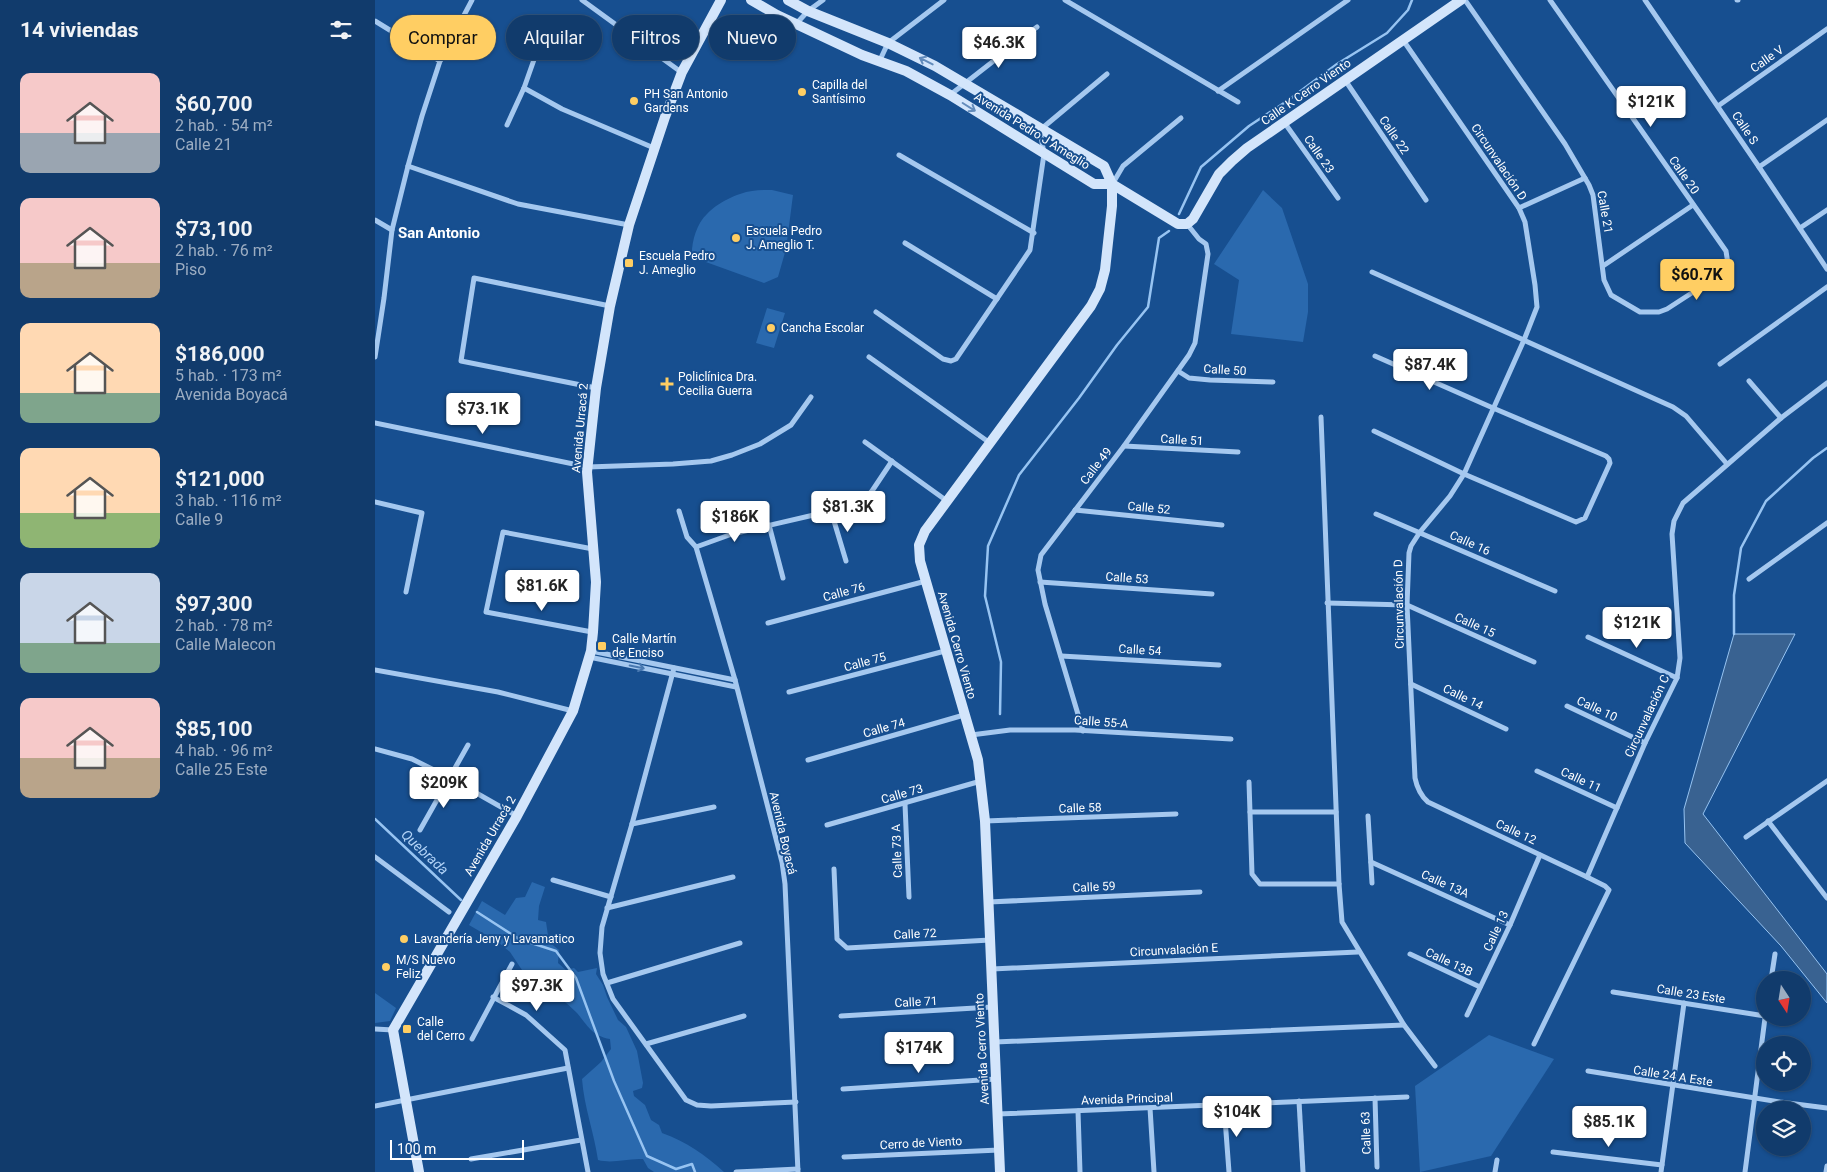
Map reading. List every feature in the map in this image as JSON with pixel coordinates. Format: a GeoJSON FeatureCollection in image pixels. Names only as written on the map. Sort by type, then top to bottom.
{"type":"FeatureCollection","features":[{"type":"Feature","properties":{"kind":"street"},"geometry":{"type":"LineString","coordinates":[[375,357],[392,230],[408,166],[440,61],[472,0]]}},
{"type":"Feature","properties":{"kind":"street"},"geometry":{"type":"LineString","coordinates":[[583,0],[682,72]]}},
{"type":"Feature","properties":{"kind":"street","name":"Avenida Urracá 2"},"geometry":{"type":"LineString","coordinates":[[393,1030],[517,816],[573,711],[590,654],[593,632],[596,582],[588,467],[596,388],[610,306],[629,225],[654,148],[682,72],[721,0]]}},
{"type":"Feature","properties":{"kind":"street","name":"Avenida Pedro J Ameglio"},"geometry":{"type":"LineString","coordinates":[[751,0],[779,15]]}},
{"type":"Feature","properties":{"kind":"street","name":"Avenida Pedro J Ameglio"},"geometry":{"type":"LineString","coordinates":[[789,0],[808,11],[888,43],[935,66],[1040,130],[1104,166],[1112,184]]}},
{"type":"Feature","properties":{"kind":"street"},"geometry":{"type":"LineString","coordinates":[[796,24],[808,11],[823,0]]}},
{"type":"Feature","properties":{"kind":"street"},"geometry":{"type":"LineString","coordinates":[[879,62],[888,43],[945,0]]}},
{"type":"Feature","properties":{"kind":"street"},"geometry":{"type":"LineString","coordinates":[[1065,0],[1238,102]]}},
{"type":"Feature","properties":{"kind":"street"},"geometry":{"type":"LineString","coordinates":[[1218,91],[1348,0]]}},
{"type":"Feature","properties":{"kind":"street","name":"Calle K Cerro Viento"},"geometry":{"type":"LineString","coordinates":[[1187,224],[1193,219],[1219,174],[1231,161],[1284,122],[1461,0]]}},
{"type":"Feature","properties":{"kind":"street","name":"Calle 21"},"geometry":{"type":"LineString","coordinates":[[1465,0],[1565,144],[1585,178],[1593,195],[1604,280],[1611,295],[1640,312],[1649,313],[1667,309],[1721,274],[1728,264]]}},
{"type":"Feature","properties":{"kind":"street","name":"Calle 20"},"geometry":{"type":"LineString","coordinates":[[1550,0],[1726,251],[1728,264]]}},
{"type":"Feature","properties":{"kind":"street","name":"Calle S"},"geometry":{"type":"LineString","coordinates":[[1645,0],[1801,228],[1827,270]]}},
{"type":"Feature","properties":{"kind":"street"},"geometry":{"type":"LineString","coordinates":[[375,20],[440,61]]}},
{"type":"Feature","properties":{"kind":"street","name":"Avenida Pedro J Ameglio"},"geometry":{"type":"LineString","coordinates":[[796,24],[879,62],[905,71],[950,96],[1094,184],[1112,184],[1178,224],[1187,224]]}},
{"type":"Feature","properties":{"kind":"street"},"geometry":{"type":"LineString","coordinates":[[950,96],[1037,27]]}},
{"type":"Feature","properties":{"kind":"street","name":"Calle V"},"geometry":{"type":"LineString","coordinates":[[1718,106],[1827,29]]}},
{"type":"Feature","properties":{"kind":"street","name":"Circunvalación D"},"geometry":{"type":"LineString","coordinates":[[1403,40],[1519,208],[1525,222],[1537,307],[1464,474],[1450,496],[1420,532],[1409,553],[1407,605],[1417,789]]}},
{"type":"Feature","properties":{"kind":"street"},"geometry":{"type":"LineString","coordinates":[[507,125],[524,88],[534,60]]}},
{"type":"Feature","properties":{"kind":"street"},"geometry":{"type":"LineString","coordinates":[[876,312],[943,359],[951,361],[956,359],[1030,250],[1044,154],[1040,130],[1107,74]]}},
{"type":"Feature","properties":{"kind":"street","name":"Calle 22"},"geometry":{"type":"LineString","coordinates":[[1345,80],[1426,200]]}},
{"type":"Feature","properties":{"kind":"street"},"geometry":{"type":"LineString","coordinates":[[524,88],[562,109],[654,148]]}},
{"type":"Feature","properties":{"kind":"street"},"geometry":{"type":"LineString","coordinates":[[1112,184],[1123,166],[1181,118]]}},
{"type":"Feature","properties":{"kind":"street"},"geometry":{"type":"LineString","coordinates":[[1759,166],[1827,120]]}},
{"type":"Feature","properties":{"kind":"street","name":"Calle 23"},"geometry":{"type":"LineString","coordinates":[[1284,122],[1338,198]]}},
{"type":"Feature","properties":{"kind":"street"},"geometry":{"type":"LineString","coordinates":[[899,154],[1033,233]]}},
{"type":"Feature","properties":{"kind":"street"},"geometry":{"type":"LineString","coordinates":[[408,166],[517,204],[629,225]]}},
{"type":"Feature","properties":{"kind":"street"},"geometry":{"type":"LineString","coordinates":[[1519,208],[1585,178]]}},
{"type":"Feature","properties":{"kind":"street","name":"Avenida Cerro Viento"},"geometry":{"type":"LineString","coordinates":[[999,1172],[989,902],[981,781],[971,735],[920,561],[919,545],[925,531],[1091,306],[1100,289],[1105,270],[1112,184]]}},
{"type":"Feature","properties":{"kind":"street"},"geometry":{"type":"LineString","coordinates":[[1603,266],[1693,205]]}},
{"type":"Feature","properties":{"kind":"street"},"geometry":{"type":"LineString","coordinates":[[1801,228],[1827,210]]}},
{"type":"Feature","properties":{"kind":"street"},"geometry":{"type":"LineString","coordinates":[[375,220],[392,230]]}},
{"type":"Feature","properties":{"kind":"street","name":"Calle 49"},"geometry":{"type":"LineString","coordinates":[[1083,731],[1045,604],[1038,570],[1041,555],[1124,446],[1178,371],[1195,343],[1208,254],[1206,244],[1199,239],[1187,224]]}},
{"type":"Feature","properties":{"kind":"street"},"geometry":{"type":"LineString","coordinates":[[905,243],[997,299]]}},
{"type":"Feature","properties":{"kind":"street"},"geometry":{"type":"LineString","coordinates":[[1372,272],[1673,407],[1686,416],[1727,464]]}},
{"type":"Feature","properties":{"kind":"street"},"geometry":{"type":"LineString","coordinates":[[596,388],[461,361],[475,278],[610,306]]}},
{"type":"Feature","properties":{"kind":"street"},"geometry":{"type":"LineString","coordinates":[[1720,364],[1827,287]]}},
{"type":"Feature","properties":{"kind":"street"},"geometry":{"type":"LineString","coordinates":[[1374,431],[1464,474],[1576,522],[1585,518],[1610,463],[1606,456],[1375,356]]}},
{"type":"Feature","properties":{"kind":"street"},"geometry":{"type":"LineString","coordinates":[[869,357],[990,443]]}},
{"type":"Feature","properties":{"kind":"street","name":"Calle 50"},"geometry":{"type":"LineString","coordinates":[[1178,371],[1189,378],[1273,382]]}},
{"type":"Feature","properties":{"kind":"street"},"geometry":{"type":"LineString","coordinates":[[1749,381],[1781,418]]}},
{"type":"Feature","properties":{"kind":"street","name":"Circunvalación C"},"geometry":{"type":"LineString","coordinates":[[1587,877],[1645,743],[1677,678],[1680,658],[1672,534],[1674,521],[1683,503],[1781,418],[1827,384]]}},
{"type":"Feature","properties":{"kind":"street"},"geometry":{"type":"LineString","coordinates":[[375,424],[588,467],[673,464],[711,461],[760,444],[791,425],[811,397]]}},
{"type":"Feature","properties":{"kind":"street"},"geometry":{"type":"LineString","coordinates":[[1321,416],[1327,603],[1342,922],[1358,952],[1404,1025],[1435,1066]]}},
{"type":"Feature","properties":{"kind":"street"},"geometry":{"type":"LineString","coordinates":[[865,442],[948,501]]}},
{"type":"Feature","properties":{"kind":"street","name":"Calle 51"},"geometry":{"type":"LineString","coordinates":[[1124,446],[1238,452]]}},
{"type":"Feature","properties":{"kind":"street"},"geometry":{"type":"LineString","coordinates":[[696,548],[732,534],[831,510],[866,498],[892,461]]}},
{"type":"Feature","properties":{"kind":"street"},"geometry":{"type":"LineString","coordinates":[[375,502],[422,513],[406,592]]}},
{"type":"Feature","properties":{"kind":"street"},"geometry":{"type":"LineString","coordinates":[[831,510],[846,561]]}},
{"type":"Feature","properties":{"kind":"street","name":"Calle 52"},"geometry":{"type":"LineString","coordinates":[[1075,510],[1221,525]]}},
{"type":"Feature","properties":{"kind":"street","name":"Avenida Boyacá"},"geometry":{"type":"LineString","coordinates":[[679,511],[687,537],[696,548],[735,680],[782,862],[796,1102],[798,1171]]}},
{"type":"Feature","properties":{"kind":"street","name":"Calle 16"},"geometry":{"type":"LineString","coordinates":[[1375,514],[1555,592]]}},
{"type":"Feature","properties":{"kind":"street"},"geometry":{"type":"LineString","coordinates":[[1749,579],[1827,523]]}},
{"type":"Feature","properties":{"kind":"street"},"geometry":{"type":"LineString","coordinates":[[769,525],[783,578]]}},
{"type":"Feature","properties":{"kind":"street"},"geometry":{"type":"LineString","coordinates":[[593,632],[486,612],[503,532],[594,549]]}},
{"type":"Feature","properties":{"kind":"street","name":"Calle 76"},"geometry":{"type":"LineString","coordinates":[[768,623],[926,581]]}},
{"type":"Feature","properties":{"kind":"street","name":"Calle 53"},"geometry":{"type":"LineString","coordinates":[[1040,582],[1212,594]]}},
{"type":"Feature","properties":{"kind":"street"},"geometry":{"type":"LineString","coordinates":[[1327,603],[1407,605]]}},
{"type":"Feature","properties":{"kind":"street","name":"Calle 15"},"geometry":{"type":"LineString","coordinates":[[1407,605],[1534,662]]}},
{"type":"Feature","properties":{"kind":"street"},"geometry":{"type":"LineString","coordinates":[[1589,637],[1677,678]]}},
{"type":"Feature","properties":{"kind":"street","name":"Calle 75"},"geometry":{"type":"LineString","coordinates":[[789,692],[945,651]]}},
{"type":"Feature","properties":{"kind":"street"},"geometry":{"type":"LineString","coordinates":[[590,654],[735,680]]}},
{"type":"Feature","properties":{"kind":"street"},"geometry":{"type":"LineString","coordinates":[[590,654],[672,675],[736,687]]}},
{"type":"Feature","properties":{"kind":"street","name":"Calle 54"},"geometry":{"type":"LineString","coordinates":[[1061,656],[1219,665]]}},
{"type":"Feature","properties":{"kind":"street"},"geometry":{"type":"LineString","coordinates":[[674,668],[602,927],[600,953],[607,983],[613,999],[686,1100],[697,1105],[711,1106],[796,1102]]}},
{"type":"Feature","properties":{"kind":"street"},"geometry":{"type":"LineString","coordinates":[[375,670],[497,692],[573,711]]}},
{"type":"Feature","properties":{"kind":"street","name":"Calle 14"},"geometry":{"type":"LineString","coordinates":[[1411,684],[1507,729]]}},
{"type":"Feature","properties":{"kind":"street","name":"Calle 10"},"geometry":{"type":"LineString","coordinates":[[1567,706],[1645,743]]}},
{"type":"Feature","properties":{"kind":"street","name":"Calle 74"},"geometry":{"type":"LineString","coordinates":[[809,760],[965,715]]}},
{"type":"Feature","properties":{"kind":"street","name":"Calle 55-A"},"geometry":{"type":"LineString","coordinates":[[971,735],[1010,730],[1075,730],[1231,739]]}},
{"type":"Feature","properties":{"kind":"street"},"geometry":{"type":"LineString","coordinates":[[420,830],[468,744]]}},
{"type":"Feature","properties":{"kind":"street"},"geometry":{"type":"LineString","coordinates":[[375,750],[412,759],[517,816]]}},
{"type":"Feature","properties":{"kind":"street","name":"Calle 11"},"geometry":{"type":"LineString","coordinates":[[1537,771],[1617,808]]}},
{"type":"Feature","properties":{"kind":"street","name":"Calle 73"},"geometry":{"type":"LineString","coordinates":[[827,825],[981,781]]}},
{"type":"Feature","properties":{"kind":"street"},"geometry":{"type":"LineString","coordinates":[[1746,837],[1827,781]]}},
{"type":"Feature","properties":{"kind":"street"},"geometry":{"type":"LineString","coordinates":[[1249,782],[1252,874],[1259,884],[1339,884]]}},
{"type":"Feature","properties":{"kind":"street","name":"Calle 12"},"geometry":{"type":"LineString","coordinates":[[1417,789],[1428,802],[1587,877],[1609,890],[1534,1044]]}},
{"type":"Feature","properties":{"kind":"street","name":"Calle 73 A"},"geometry":{"type":"LineString","coordinates":[[905,804],[909,897]]}},
{"type":"Feature","properties":{"kind":"street"},"geometry":{"type":"LineString","coordinates":[[632,824],[714,807]]}},
{"type":"Feature","properties":{"kind":"street"},"geometry":{"type":"LineString","coordinates":[[1250,812],[1336,812]]}},
{"type":"Feature","properties":{"kind":"street","name":"Calle 58"},"geometry":{"type":"LineString","coordinates":[[985,821],[1176,814]]}},
{"type":"Feature","properties":{"kind":"street"},"geometry":{"type":"LineString","coordinates":[[1368,816],[1372,883]]}},
{"type":"Feature","properties":{"kind":"street"},"geometry":{"type":"LineString","coordinates":[[1768,821],[1827,898]]}},
{"type":"Feature","properties":{"kind":"street","name":"Calle 13"},"geometry":{"type":"LineString","coordinates":[[1467,1015],[1510,925],[1540,855]]}},
{"type":"Feature","properties":{"kind":"street"},"geometry":{"type":"LineString","coordinates":[[375,857],[449,912]]}},
{"type":"Feature","properties":{"kind":"street","name":"Calle 13A"},"geometry":{"type":"LineString","coordinates":[[1371,862],[1510,925]]}},
{"type":"Feature","properties":{"kind":"street","name":"Calle 72"},"geometry":{"type":"LineString","coordinates":[[834,869],[837,939],[847,948],[990,940]]}},
{"type":"Feature","properties":{"kind":"street"},"geometry":{"type":"LineString","coordinates":[[607,908],[733,877]]}},
{"type":"Feature","properties":{"kind":"street"},"geometry":{"type":"LineString","coordinates":[[553,880],[611,897]]}},
{"type":"Feature","properties":{"kind":"street","name":"Calle 59"},"geometry":{"type":"LineString","coordinates":[[989,902],[1200,892]]}},
{"type":"Feature","properties":{"kind":"street"},"geometry":{"type":"LineString","coordinates":[[607,983],[740,943]]}},
{"type":"Feature","properties":{"kind":"street","name":"Circunvalación E"},"geometry":{"type":"LineString","coordinates":[[991,969],[1358,952]]}},
{"type":"Feature","properties":{"kind":"street","name":"Calle 13B"},"geometry":{"type":"LineString","coordinates":[[1410,954],[1480,987]]}},
{"type":"Feature","properties":{"kind":"street"},"geometry":{"type":"LineString","coordinates":[[1772,971],[1775,954]]}},
{"type":"Feature","properties":{"kind":"street"},"geometry":{"type":"LineString","coordinates":[[472,1039],[512,964]]}},
{"type":"Feature","properties":{"kind":"street","name":"Calle 23 Este"},"geometry":{"type":"LineString","coordinates":[[1613,992],[1756,1015]]}},
{"type":"Feature","properties":{"kind":"street"},"geometry":{"type":"LineString","coordinates":[[493,997],[526,1015],[565,1050],[588,1172]]}},
{"type":"Feature","properties":{"kind":"street"},"geometry":{"type":"LineString","coordinates":[[1661,1172],[1684,1003]]}},
{"type":"Feature","properties":{"kind":"street","name":"Calle 71"},"geometry":{"type":"LineString","coordinates":[[841,1016],[992,1007]]}},
{"type":"Feature","properties":{"kind":"street"},"geometry":{"type":"LineString","coordinates":[[646,1044],[744,1016]]}},
{"type":"Feature","properties":{"kind":"street"},"geometry":{"type":"LineString","coordinates":[[994,1042],[1404,1025]]}},
{"type":"Feature","properties":{"kind":"street"},"geometry":{"type":"LineString","coordinates":[[1745,1172],[1764,1026]]}},
{"type":"Feature","properties":{"kind":"street"},"geometry":{"type":"LineString","coordinates":[[375,1029],[393,1030],[419,1172]]}},
{"type":"Feature","properties":{"kind":"street"},"geometry":{"type":"LineString","coordinates":[[375,1106],[568,1068]]}},
{"type":"Feature","properties":{"kind":"street","name":"Calle 24 A Este"},"geometry":{"type":"LineString","coordinates":[[1588,1071],[1672,1086],[1827,1108]]}},
{"type":"Feature","properties":{"kind":"street"},"geometry":{"type":"LineString","coordinates":[[843,1089],[995,1079]]}},
{"type":"Feature","properties":{"kind":"street","name":"Avenida Principal"},"geometry":{"type":"LineString","coordinates":[[997,1114],[1407,1097]]}},
{"type":"Feature","properties":{"kind":"street","name":"Calle 63"},"geometry":{"type":"LineString","coordinates":[[1375,1098],[1377,1167]]}},
{"type":"Feature","properties":{"kind":"street"},"geometry":{"type":"LineString","coordinates":[[1299,1101],[1303,1172]]}},
{"type":"Feature","properties":{"kind":"street"},"geometry":{"type":"LineString","coordinates":[[1225,1104],[1229,1172]]}},
{"type":"Feature","properties":{"kind":"street"},"geometry":{"type":"LineString","coordinates":[[1150,1108],[1154,1172]]}},
{"type":"Feature","properties":{"kind":"street"},"geometry":{"type":"LineString","coordinates":[[1078,1111],[1080,1172]]}},
{"type":"Feature","properties":{"kind":"street"},"geometry":{"type":"LineString","coordinates":[[471,1159],[581,1140]]}},
{"type":"Feature","properties":{"kind":"street","name":"Cerro de Viento"},"geometry":{"type":"LineString","coordinates":[[845,1157],[999,1150]]}},
{"type":"Feature","properties":{"kind":"street"},"geometry":{"type":"LineString","coordinates":[[1553,1152],[1662,1164]]}},
{"type":"Feature","properties":{"kind":"street"},"geometry":{"type":"LineString","coordinates":[[1495,1172],[1497,1160]]}},
{"type":"Feature","properties":{"kind":"street"},"geometry":{"type":"LineString","coordinates":[[1826,1172],[1827,1166]]}},
{"type":"Feature","properties":{"kind":"street"},"geometry":{"type":"LineString","coordinates":[[736,1172],[798,1171]]}},
{"type":"Feature","properties":{"kind":"shaded area"},"geometry":{"type":"Polygon","coordinates":[[[772,190],[793,195],[786,249],[778,277],[764,283],[692,257],[693,240],[697,229],[703,218],[711,210],[722,202],[746,192],[772,190]]]}},
{"type":"Feature","properties":{"kind":"shaded area"},"geometry":{"type":"Polygon","coordinates":[[[1263,190],[1282,208],[1308,284],[1308,312],[1303,342],[1231,334],[1239,280],[1214,264],[1263,190]]]}},
{"type":"Feature","properties":{"kind":"shaded area","name":"Cancha Escolar"},"geometry":{"type":"Polygon","coordinates":[[[767,308],[785,313],[774,348],[756,343],[767,308]]]}},
{"type":"Feature","properties":{"kind":"shaded area"},"geometry":{"type":"Polygon","coordinates":[[[1734,634],[1795,634],[1703,814],[1827,974],[1827,1003],[1811,983],[1811,971],[1801,971],[1781,946],[1685,843],[1684,809],[1734,634]]]}},
{"type":"Feature","properties":{"kind":"shaded area"},"geometry":{"type":"Polygon","coordinates":[[[532,882],[545,887],[539,906],[538,920],[546,922],[549,942],[559,950],[558,963],[566,970],[574,968],[578,972],[597,968],[596,974],[603,985],[618,1020],[626,1027],[637,1051],[643,1083],[642,1088],[633,1091],[634,1096],[645,1105],[651,1120],[659,1125],[662,1133],[680,1140],[724,1172],[654,1172],[648,1168],[643,1159],[598,1160],[582,1079],[601,1062],[611,1049],[610,1039],[599,1036],[564,1001],[539,986],[534,976],[522,970],[510,952],[498,942],[469,925],[482,901],[505,915],[516,898],[525,897],[532,882]]]}},
{"type":"Feature","properties":{"kind":"shaded area"},"geometry":{"type":"Polygon","coordinates":[[[375,993],[396,1008],[390,1021],[375,1023],[375,993]]]}},
{"type":"Feature","properties":{"kind":"shaded area"},"geometry":{"type":"Polygon","coordinates":[[[1489,1035],[1554,1059],[1491,1156],[1420,1172],[1415,1086],[1489,1035]]]}},
{"type":"Feature","properties":{"kind":"waterway"},"geometry":{"type":"LineString","coordinates":[[1179,214],[1201,167],[1249,126],[1337,64],[1387,33],[1408,10],[1412,0]]}},
{"type":"Feature","properties":{"kind":"waterway"},"geometry":{"type":"LineString","coordinates":[[1000,714],[1001,662],[985,596],[988,546],[1019,475],[1148,307],[1159,238],[1169,231]]}},
{"type":"Feature","properties":{"kind":"waterway"},"geometry":{"type":"LineString","coordinates":[[1734,634],[1734,595],[1741,548],[1766,501],[1813,458],[1827,448]]}},
{"type":"Feature","properties":{"kind":"waterway","name":"Quebrada"},"geometry":{"type":"LineString","coordinates":[[375,819],[461,900]]}},
{"type":"Feature","properties":{"kind":"waterway"},"geometry":{"type":"LineString","coordinates":[[477,912],[519,939],[556,951],[576,978],[614,1081],[647,1156],[676,1169],[692,1164],[695,1172]]}},
{"type":"Feature","properties":{"kind":"place","name":"Capilla del Santísimo"},"geometry":{"type":"Point","coordinates":[802,92]}},
{"type":"Feature","properties":{"kind":"place","name":"PH San Antonio Gardens"},"geometry":{"type":"Point","coordinates":[634,101]}},
{"type":"Feature","properties":{"kind":"place","name":"Escuela Pedro J. Ameglio T."},"geometry":{"type":"Point","coordinates":[736,238]}},
{"type":"Feature","properties":{"kind":"place","name":"Escuela Pedro J. Ameglio"},"geometry":{"type":"Point","coordinates":[629,263]}},
{"type":"Feature","properties":{"kind":"place","name":"Cancha Escolar"},"geometry":{"type":"Point","coordinates":[771,328]}},
{"type":"Feature","properties":{"kind":"place","name":"Policlínica Dra. Cecilia Guerra"},"geometry":{"type":"Point","coordinates":[667,384]}},
{"type":"Feature","properties":{"kind":"place","name":"Calle Martín de Enciso"},"geometry":{"type":"Point","coordinates":[602,646]}},
{"type":"Feature","properties":{"kind":"place","name":"Lavandería Jeny y Lavamatico"},"geometry":{"type":"Point","coordinates":[404,939]}},
{"type":"Feature","properties":{"kind":"place","name":"M/S Nuevo Feliz"},"geometry":{"type":"Point","coordinates":[386,967]}},
{"type":"Feature","properties":{"kind":"place","name":"Calle del Cerro"},"geometry":{"type":"Point","coordinates":[407,1029]}},
{"type":"Feature","properties":{"kind":"district","name":"San Antonio"},"geometry":{"type":"Point","coordinates":[439,233]}}]}
